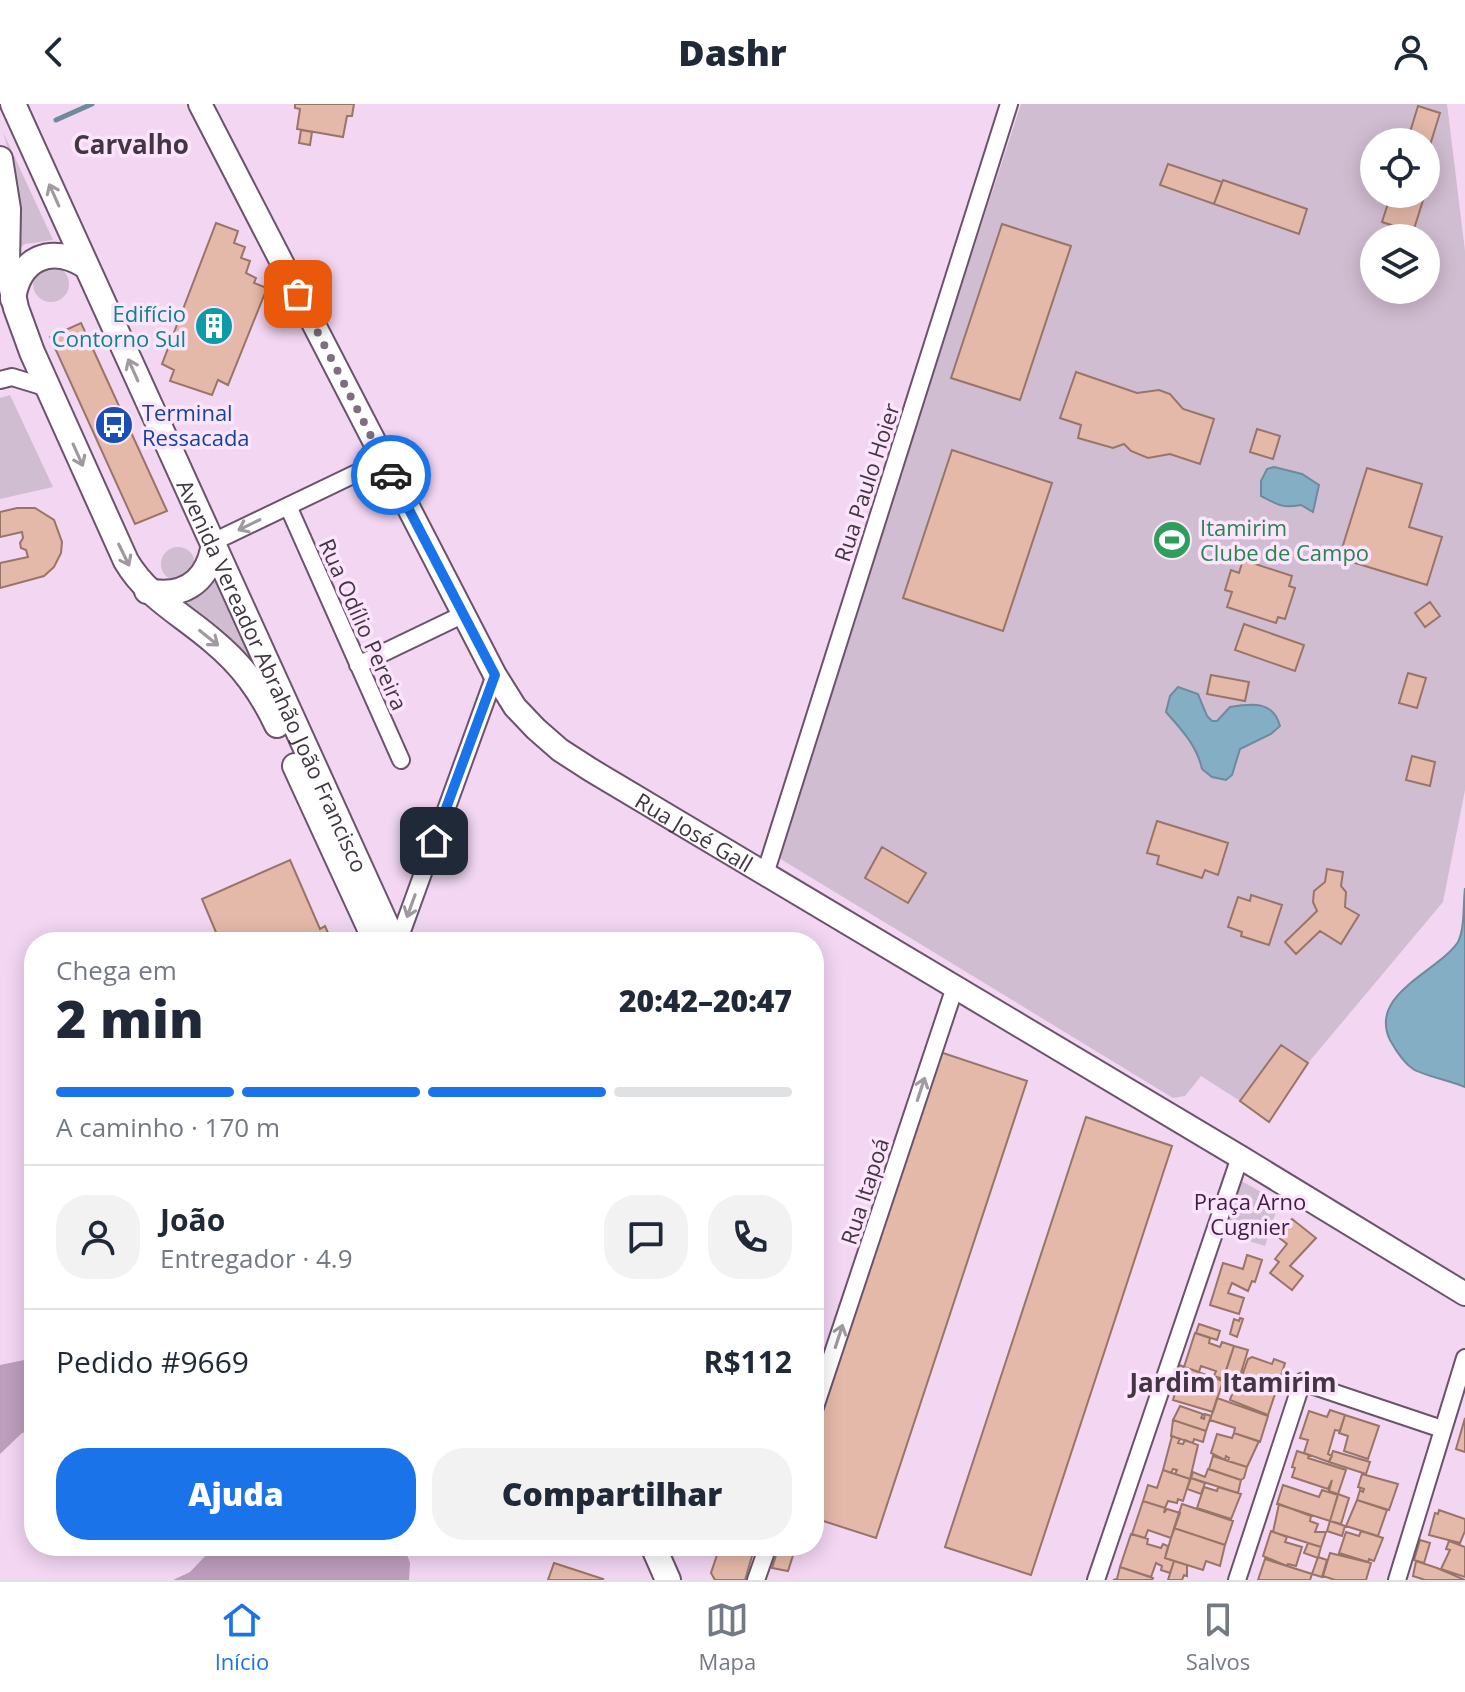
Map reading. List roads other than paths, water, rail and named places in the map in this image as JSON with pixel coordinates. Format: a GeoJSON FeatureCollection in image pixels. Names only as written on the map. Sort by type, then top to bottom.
{"type":"FeatureCollection","features":[{"type":"Feature","properties":{"kind":"main road","name":"Avenida Vereador Abrahão João Francisco"},"geometry":{"type":"LineString","coordinates":[[13,104],[212,546],[391,932]]}},
{"type":"Feature","properties":{"kind":"main road","name":"Rua José Gall"},"geometry":{"type":"LineString","coordinates":[[200,104],[495,675],[515,707],[560,750],[1465,1294]]}},
{"type":"Feature","properties":{"kind":"main road","name":"Avenida Vereador Abrahão João Francisco"},"geometry":{"type":"LineString","coordinates":[[0,159],[6,189],[7,266],[13,299],[32,352],[126,561],[147,591],[232,658],[248,674],[264,698],[371,932]]}},
{"type":"Feature","properties":{"kind":"main road"},"geometry":{"type":"LineString","coordinates":[[13,299],[15,285],[22,272],[46,256],[74,258],[86,266]]}},
{"type":"Feature","properties":{"kind":"main road"},"geometry":{"type":"LineString","coordinates":[[147,591],[168,593],[191,586],[207,568],[212,546]]}},
{"type":"Feature","properties":{"kind":"main road"},"geometry":{"type":"LineString","coordinates":[[657,1556],[668,1580]]}},
{"type":"Feature","properties":{"kind":"main road"},"geometry":{"type":"LineString","coordinates":[[672,1556],[683,1580]]}},
{"type":"Feature","properties":{"kind":"street","name":"Rua Paulo Hoier"},"geometry":{"type":"LineString","coordinates":[[765,874],[1009,104]]}},
{"type":"Feature","properties":{"kind":"street"},"geometry":{"type":"LineString","coordinates":[[6,378],[32,352]]}},
{"type":"Feature","properties":{"kind":"street"},"geometry":{"type":"LineString","coordinates":[[6,378],[48,388]]}},
{"type":"Feature","properties":{"kind":"street"},"geometry":{"type":"LineString","coordinates":[[212,546],[384,460]]}},
{"type":"Feature","properties":{"kind":"street","name":"Rua Odílio Pereira"},"geometry":{"type":"LineString","coordinates":[[288,506],[401,760]]}},
{"type":"Feature","properties":{"kind":"street"},"geometry":{"type":"LineString","coordinates":[[358,665],[462,615]]}},
{"type":"Feature","properties":{"kind":"street"},"geometry":{"type":"LineString","coordinates":[[400,932],[495,675]]}},
{"type":"Feature","properties":{"kind":"street","name":"Rua Itapoá"},"geometry":{"type":"LineString","coordinates":[[824,1380],[955,987]]}},
{"type":"Feature","properties":{"kind":"street"},"geometry":{"type":"LineString","coordinates":[[1096,1580],[1240,1157]]}},
{"type":"Feature","properties":{"kind":"street"},"geometry":{"type":"LineString","coordinates":[[1397,1580],[1465,1358]]}},
{"type":"Feature","properties":{"kind":"street"},"geometry":{"type":"LineString","coordinates":[[1237,1580],[1302,1382],[1442,1429]]}},
{"type":"Feature","properties":{"kind":"street"},"geometry":{"type":"LineString","coordinates":[[756,1580],[764,1556]]}},
{"type":"Feature","properties":{"kind":"water"},"geometry":{"type":"Polygon","coordinates":[[[1274,467],[1302,474],[1319,485],[1313,512],[1301,505],[1281,505],[1261,496],[1261,481],[1267,469],[1274,467]]]}},
{"type":"Feature","properties":{"kind":"water"},"geometry":{"type":"Polygon","coordinates":[[[1178,687],[1198,694],[1212,721],[1217,721],[1230,707],[1254,705],[1272,712],[1280,726],[1271,734],[1240,749],[1232,775],[1226,780],[1212,777],[1202,769],[1193,746],[1166,712],[1170,696],[1178,687]]]}},
{"type":"Feature","properties":{"kind":"water"},"geometry":{"type":"Polygon","coordinates":[[[1465,888],[1465,1087],[1413,1069],[1390,1040],[1386,1024],[1389,1010],[1397,997],[1458,942],[1463,923],[1465,888]]]}},
{"type":"Feature","properties":{"kind":"waterway"},"geometry":{"type":"LineString","coordinates":[[56,120],[92,104]]}},
{"type":"Feature","properties":{"kind":"place","name":"Edifício Contorno Sul"},"geometry":{"type":"Point","coordinates":[214,326]}},
{"type":"Feature","properties":{"kind":"place","name":"Terminal Ressacada"},"geometry":{"type":"Point","coordinates":[114,425]}},
{"type":"Feature","properties":{"kind":"place","name":"Itamirim Clube de Campo"},"geometry":{"type":"Point","coordinates":[1172,540]}},
{"type":"Feature","properties":{"kind":"district","name":"Carvalho"},"geometry":{"type":"Point","coordinates":[131,144]}},
{"type":"Feature","properties":{"kind":"district","name":"Jardim Itamirim"},"geometry":{"type":"Point","coordinates":[1233,1382]}},
{"type":"Feature","properties":{"kind":"park label","name":"Praça Arno Cugnier"},"geometry":{"type":"Point","coordinates":[1250,1214]}}]}
